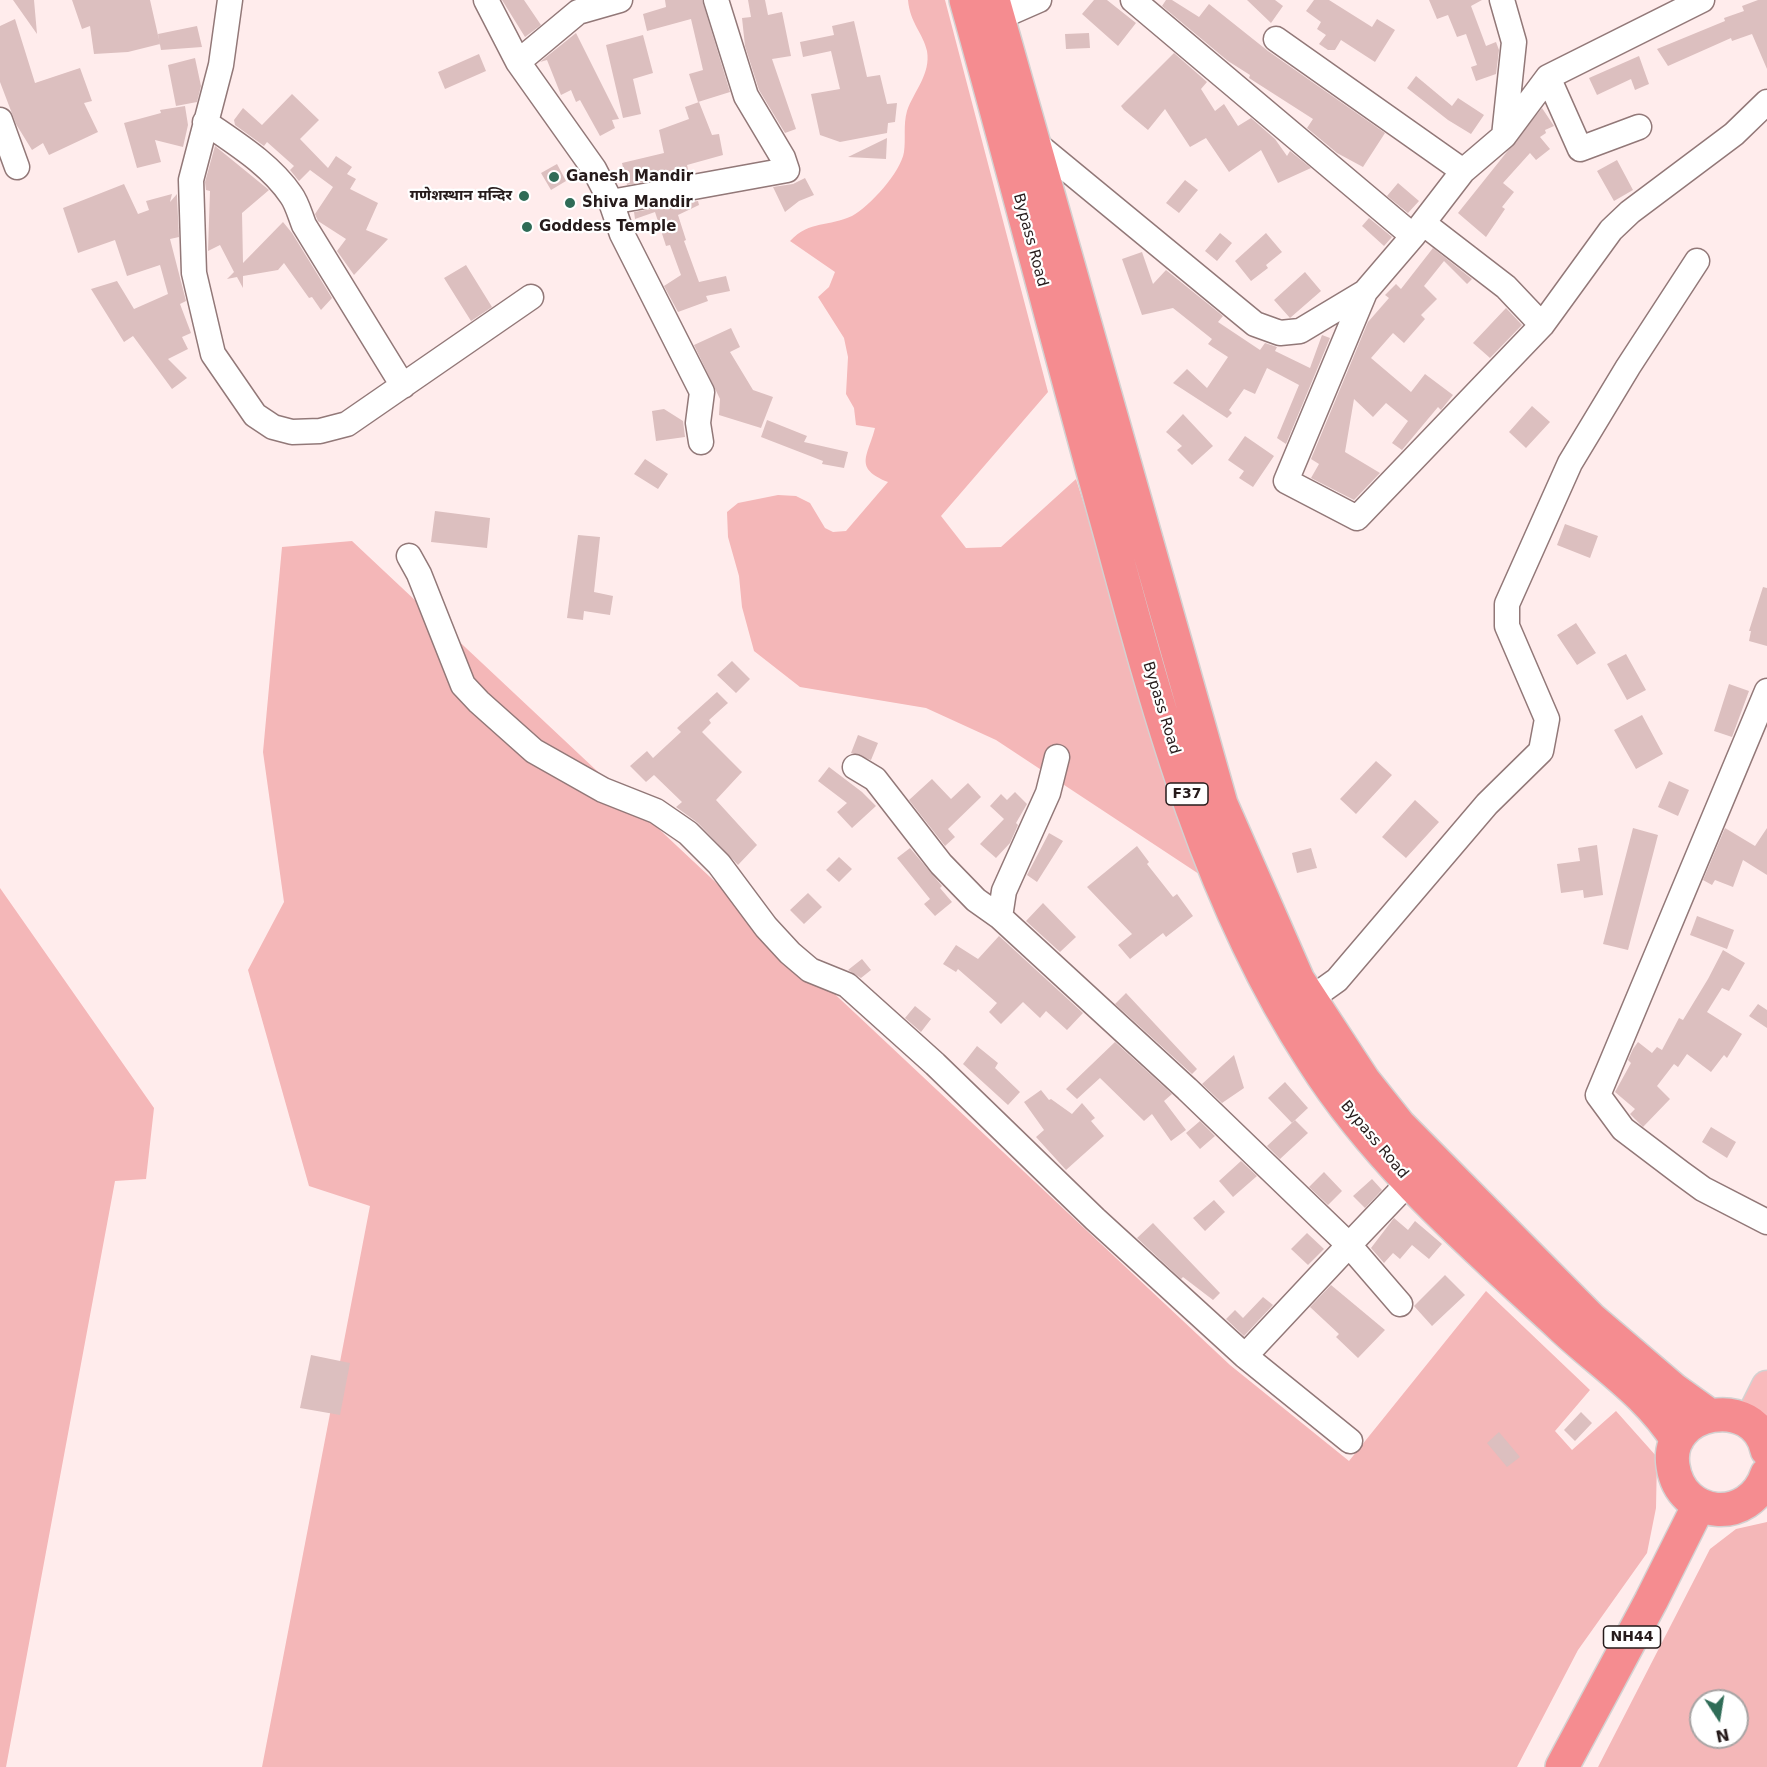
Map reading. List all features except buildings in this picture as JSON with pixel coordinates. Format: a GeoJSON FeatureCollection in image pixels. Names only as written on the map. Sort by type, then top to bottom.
{"type":"FeatureCollection","features":[{"type":"Feature","properties":{"kind":"highway","name":"Bypass Road"},"geometry":{"type":"LineString","coordinates":[[966,0],[1124,585],[1173,752],[1220,885],[1294,993],[1399,1125],[1591,1319],[1674,1390],[1709,1415]]}},
{"type":"Feature","properties":{"kind":"highway","name":"Bypass Road"},"geometry":{"type":"LineString","coordinates":[[996,9],[1221,804],[1294,993],[1312,1061],[1353,1118],[1409,1182],[1563,1328],[1652,1404],[1677,1440]]}},
{"type":"Feature","properties":{"kind":"highway"},"geometry":{"type":"LineString","coordinates":[[1766,1485],[1750,1501],[1734,1509],[1716,1510],[1699,1505],[1680,1488],[1672,1465],[1677,1440],[1690,1424],[1709,1415],[1730,1414],[1749,1422],[1765,1440],[1767,1450]]}},
{"type":"Feature","properties":{"kind":"highway","name":"NH44"},"geometry":{"type":"LineString","coordinates":[[1562,1767],[1651,1601],[1699,1505]]}},
{"type":"Feature","properties":{"kind":"main road"},"geometry":{"type":"LineString","coordinates":[[1749,1422],[1767,1386]]}},
{"type":"Feature","properties":{"kind":"street"},"geometry":{"type":"LineString","coordinates":[[230,0],[221,65],[191,180],[194,273],[213,354],[240,390],[255,415],[273,427],[292,432],[320,431],[346,424],[531,297]]}},
{"type":"Feature","properties":{"kind":"street"},"geometry":{"type":"LineString","coordinates":[[486,0],[518,62],[594,169],[611,202],[622,234],[702,392],[698,423],[701,441]]}},
{"type":"Feature","properties":{"kind":"street"},"geometry":{"type":"LineString","coordinates":[[518,62],[578,12],[620,0]]}},
{"type":"Feature","properties":{"kind":"street"},"geometry":{"type":"LineString","coordinates":[[611,202],[787,170],[783,158],[746,96],[716,0]]}},
{"type":"Feature","properties":{"kind":"street"},"geometry":{"type":"LineString","coordinates":[[996,9],[1039,0]]}},
{"type":"Feature","properties":{"kind":"street"},"geometry":{"type":"LineString","coordinates":[[1133,0],[1418,230],[1506,287],[1542,325]]}},
{"type":"Feature","properties":{"kind":"street"},"geometry":{"type":"LineString","coordinates":[[1502,0],[1514,42],[1504,136]]}},
{"type":"Feature","properties":{"kind":"street"},"geometry":{"type":"LineString","coordinates":[[1702,0],[1548,77],[1504,136],[1463,171],[1418,230],[1365,292],[1286,481],[1357,518],[1542,325],[1611,230],[1630,212],[1734,134],[1767,102]]}},
{"type":"Feature","properties":{"kind":"street"},"geometry":{"type":"LineString","coordinates":[[1276,39],[1463,171]]}},
{"type":"Feature","properties":{"kind":"street"},"geometry":{"type":"LineString","coordinates":[[1548,77],[1580,149],[1639,127]]}},
{"type":"Feature","properties":{"kind":"street"},"geometry":{"type":"LineString","coordinates":[[0,120],[17,167]]}},
{"type":"Feature","properties":{"kind":"street"},"geometry":{"type":"LineString","coordinates":[[205,122],[253,157],[279,180],[293,197],[304,225],[403,386]]}},
{"type":"Feature","properties":{"kind":"street"},"geometry":{"type":"LineString","coordinates":[[1034,142],[1255,324],[1280,333],[1300,331],[1365,292]]}},
{"type":"Feature","properties":{"kind":"street"},"geometry":{"type":"LineString","coordinates":[[1294,993],[1337,980],[1487,804],[1540,751],[1547,719],[1507,626],[1507,604],[1570,463],[1697,261]]}},
{"type":"Feature","properties":{"kind":"street"},"geometry":{"type":"LineString","coordinates":[[409,556],[419,574],[463,685],[479,702],[534,751],[603,790],[656,811],[688,833],[719,864],[766,927],[790,953],[810,970],[847,985],[935,1064],[1095,1219],[1245,1356],[1350,1441]]}},
{"type":"Feature","properties":{"kind":"street"},"geometry":{"type":"LineString","coordinates":[[1767,691],[1648,982],[1598,1095],[1623,1129],[1672,1167],[1703,1189],[1767,1222]]}},
{"type":"Feature","properties":{"kind":"street"},"geometry":{"type":"LineString","coordinates":[[1000,917],[1004,891],[1048,793],[1057,757]]}},
{"type":"Feature","properties":{"kind":"street"},"geometry":{"type":"LineString","coordinates":[[855,767],[875,779],[941,864],[976,900],[1000,917],[1187,1089],[1349,1245],[1400,1304]]}},
{"type":"Feature","properties":{"kind":"street"},"geometry":{"type":"LineString","coordinates":[[1245,1356],[1409,1182]]}},
{"type":"Feature","properties":{"kind":"shaded area"},"geometry":{"type":"Polygon","coordinates":[[[908,0],[945,0],[1048,392],[941,516],[966,548],[1001,547],[1076,479],[1202,876],[996,740],[926,708],[800,687],[754,651],[742,607],[739,576],[728,537],[727,512],[738,503],[778,495],[796,496],[810,503],[825,528],[833,532],[846,531],[888,482],[870,472],[867,466],[867,454],[875,428],[856,425],[854,408],[846,394],[848,357],[844,338],[818,297],[829,287],[835,272],[790,241],[805,230],[844,219],[859,211],[891,179],[902,160],[907,111],[924,75],[928,59],[925,45],[911,15],[908,0]]]}},
{"type":"Feature","properties":{"kind":"shaded area"},"geometry":{"type":"Polygon","coordinates":[[[352,541],[1230,1365],[1349,1461],[1486,1291],[1590,1390],[1555,1431],[1572,1450],[1616,1411],[1657,1457],[1656,1508],[1647,1553],[1578,1650],[1517,1767],[262,1767],[370,1206],[309,1186],[248,970],[284,902],[263,752],[282,547],[352,541]]]}},
{"type":"Feature","properties":{"kind":"shaded area"},"geometry":{"type":"Polygon","coordinates":[[[0,888],[154,1108],[146,1179],[115,1181],[6,1767],[0,1767],[0,888]]]}},
{"type":"Feature","properties":{"kind":"shaded area"},"geometry":{"type":"Polygon","coordinates":[[[1767,1522],[1767,1767],[1598,1767],[1710,1549],[1736,1529],[1767,1522]]]}},
{"type":"Feature","properties":{"kind":"place","name":"Ganesh Mandir"},"geometry":{"type":"Point","coordinates":[554,177]}},
{"type":"Feature","properties":{"kind":"place","name":"गणेशस्थान मन्दिर"},"geometry":{"type":"Point","coordinates":[524,196]}},
{"type":"Feature","properties":{"kind":"place","name":"Shiva Mandir"},"geometry":{"type":"Point","coordinates":[570,203]}},
{"type":"Feature","properties":{"kind":"place","name":"Goddess Temple"},"geometry":{"type":"Point","coordinates":[527,227]}}]}
